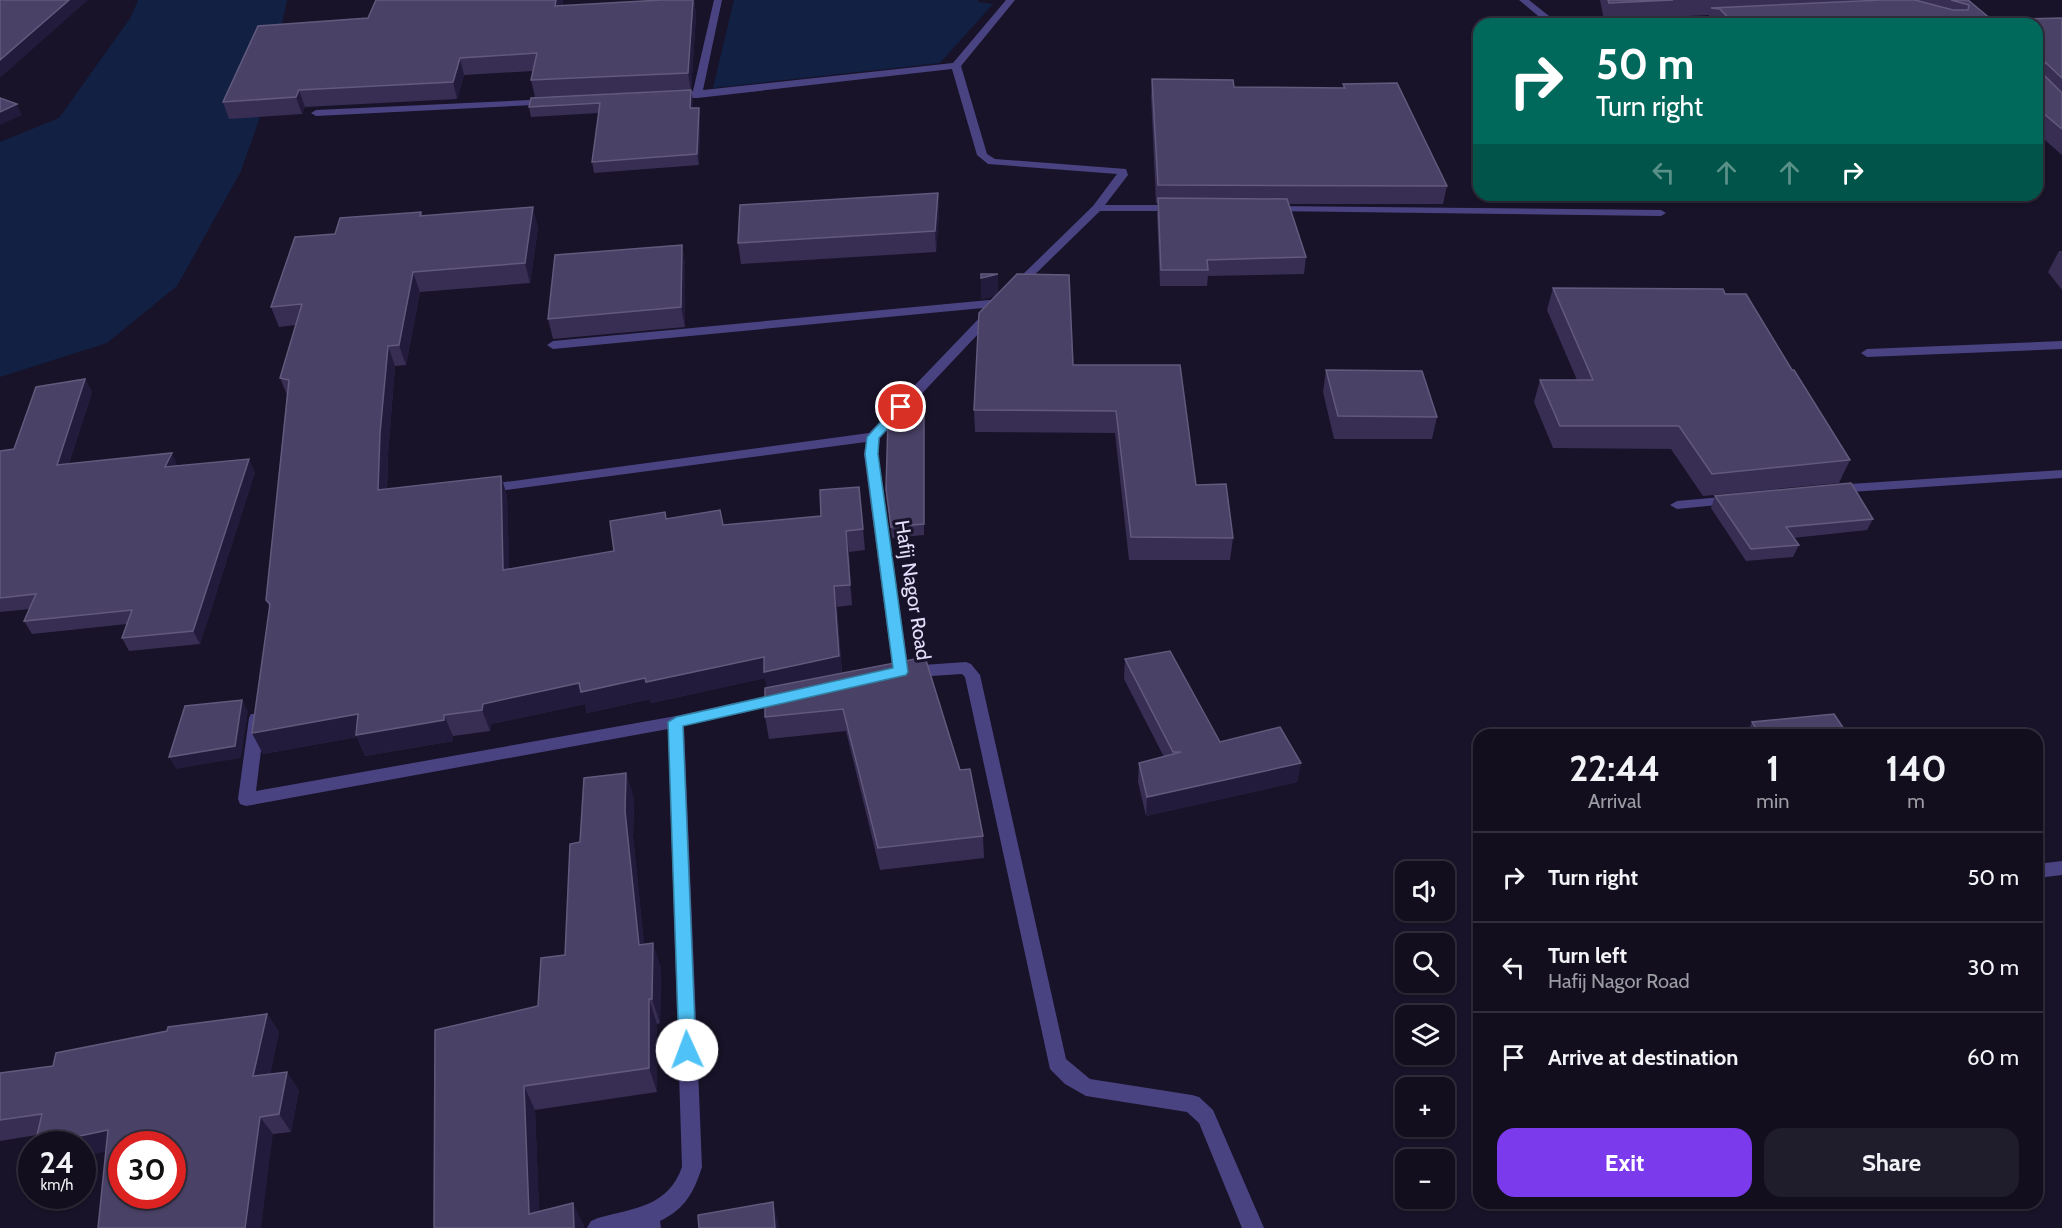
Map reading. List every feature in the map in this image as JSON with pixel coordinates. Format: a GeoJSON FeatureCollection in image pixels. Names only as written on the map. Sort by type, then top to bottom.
{"type":"FeatureCollection","features":[{"type":"Feature","properties":{"kind":"street"},"geometry":{"type":"LineString","coordinates":[[697,95],[718,0]]}},
{"type":"Feature","properties":{"kind":"street"},"geometry":{"type":"LineString","coordinates":[[661,97],[956,66],[1011,0]]}},
{"type":"Feature","properties":{"kind":"street"},"geometry":{"type":"LineString","coordinates":[[1522,0],[1546,18]]}},
{"type":"Feature","properties":{"kind":"street"},"geometry":{"type":"LineString","coordinates":[[466,491],[873,437],[1000,303],[1097,208],[1123,175],[1122,171],[992,162],[982,155],[956,66]]}},
{"type":"Feature","properties":{"kind":"street"},"geometry":{"type":"LineString","coordinates":[[316,113],[566,101]]}},
{"type":"Feature","properties":{"kind":"street"},"geometry":{"type":"LineString","coordinates":[[1097,208],[1191,209]]}},
{"type":"Feature","properties":{"kind":"street"},"geometry":{"type":"LineString","coordinates":[[1261,209],[1661,213]]}},
{"type":"Feature","properties":{"kind":"street"},"geometry":{"type":"LineString","coordinates":[[553,345],[1000,303]]}},
{"type":"Feature","properties":{"kind":"street"},"geometry":{"type":"LineString","coordinates":[[1867,353],[2062,345]]}},
{"type":"Feature","properties":{"kind":"street","name":"Hafij Nagor Road"},"geometry":{"type":"LineString","coordinates":[[873,437],[872,454],[895,673],[954,666],[966,668],[972,675],[1057,1063],[1072,1078],[1086,1087],[1192,1104],[1206,1117],[1253,1228]]}},
{"type":"Feature","properties":{"kind":"street"},"geometry":{"type":"LineString","coordinates":[[1826,490],[2062,474]]}},
{"type":"Feature","properties":{"kind":"street"},"geometry":{"type":"LineString","coordinates":[[1677,505],[1746,498]]}},
{"type":"Feature","properties":{"kind":"street"},"geometry":{"type":"LineString","coordinates":[[259,706],[246,799],[676,722],[800,694]]}},
{"type":"Feature","properties":{"kind":"street"},"geometry":{"type":"LineString","coordinates":[[598,1228],[650,1222],[672,1205],[686,1189],[692,1167],[676,722]]}},
{"type":"Feature","properties":{"kind":"street"},"geometry":{"type":"LineString","coordinates":[[2043,870],[2062,868]]}},
{"type":"Feature","properties":{"kind":"water"},"geometry":{"type":"Polygon","coordinates":[[[138,0],[287,0],[266,100],[241,171],[177,286],[107,343],[0,377],[0,142],[59,118],[131,17],[138,0]]]}},
{"type":"Feature","properties":{"kind":"water"},"geometry":{"type":"Polygon","coordinates":[[[734,0],[978,0],[978,2],[993,4],[940,63],[713,88],[734,0]]]}},
{"type":"Feature","properties":{"kind":"building"},"geometry":{"type":"Polygon","coordinates":[[[0,0],[69,0],[0,60],[0,0]]]}},
{"type":"Feature","properties":{"kind":"building"},"geometry":{"type":"Polygon","coordinates":[[[376,0],[556,0],[555,6],[693,0],[688,73],[531,80],[537,53],[460,58],[453,82],[299,90],[296,97],[223,102],[258,26],[368,18],[376,0]]]}},
{"type":"Feature","properties":{"kind":"building"},"geometry":{"type":"Polygon","coordinates":[[[1608,0],[1673,0],[1609,3],[1608,0]]]}},
{"type":"Feature","properties":{"kind":"building"},"geometry":{"type":"Polygon","coordinates":[[[1915,0],[1953,10],[1968,10],[1969,5],[1951,0],[1968,0],[1990,18],[1728,18],[1720,9],[1711,8],[1915,0]]]}},
{"type":"Feature","properties":{"kind":"building"},"geometry":{"type":"Polygon","coordinates":[[[2062,18],[2062,78],[2045,62],[2043,74],[2043,19],[2062,18]]]}},
{"type":"Feature","properties":{"kind":"building"},"geometry":{"type":"Polygon","coordinates":[[[2043,74],[2062,93],[2062,129],[2043,113],[2043,74]]]}},
{"type":"Feature","properties":{"kind":"building"},"geometry":{"type":"Polygon","coordinates":[[[1152,79],[1233,80],[1234,87],[1345,88],[1343,84],[1397,83],[1447,186],[1158,185],[1152,79]]]}},
{"type":"Feature","properties":{"kind":"building"},"geometry":{"type":"Polygon","coordinates":[[[691,90],[690,108],[699,108],[697,154],[592,162],[600,103],[529,107],[531,98],[691,90]]]}},
{"type":"Feature","properties":{"kind":"building"},"geometry":{"type":"Polygon","coordinates":[[[0,98],[17,104],[0,112],[0,98]]]}},
{"type":"Feature","properties":{"kind":"building"},"geometry":{"type":"Polygon","coordinates":[[[938,193],[935,231],[738,243],[740,205],[938,193]]]}},
{"type":"Feature","properties":{"kind":"building"},"geometry":{"type":"Polygon","coordinates":[[[1158,198],[1287,199],[1306,257],[1207,260],[1208,270],[1161,270],[1158,198]]]}},
{"type":"Feature","properties":{"kind":"building"},"geometry":{"type":"Polygon","coordinates":[[[533,207],[525,263],[413,272],[399,345],[388,346],[380,433],[378,490],[501,476],[503,570],[614,551],[610,521],[665,512],[666,519],[720,510],[723,525],[821,516],[820,490],[859,487],[863,529],[846,531],[850,585],[834,586],[839,656],[764,672],[764,657],[646,682],[645,678],[581,692],[579,683],[483,704],[482,710],[444,715],[444,720],[356,735],[358,714],[252,733],[270,604],[266,600],[289,380],[280,378],[302,304],[271,307],[295,237],[335,234],[340,218],[421,212],[420,216],[533,207]]]}},
{"type":"Feature","properties":{"kind":"building"},"geometry":{"type":"Polygon","coordinates":[[[682,245],[681,307],[548,319],[555,255],[682,245]]]}},
{"type":"Feature","properties":{"kind":"building"},"geometry":{"type":"Polygon","coordinates":[[[981,274],[998,274],[981,278],[981,274]]]}},
{"type":"Feature","properties":{"kind":"building"},"geometry":{"type":"Polygon","coordinates":[[[1017,274],[1069,275],[1073,365],[1180,365],[1196,485],[1226,484],[1233,538],[1131,537],[1116,411],[974,410],[979,313],[1017,274]]]}},
{"type":"Feature","properties":{"kind":"building"},"geometry":{"type":"Polygon","coordinates":[[[1553,288],[1723,289],[1725,294],[1746,294],[1850,460],[1712,474],[1679,426],[1560,426],[1540,380],[1593,380],[1553,288]]]}},
{"type":"Feature","properties":{"kind":"building"},"geometry":{"type":"Polygon","coordinates":[[[1326,370],[1422,371],[1437,417],[1338,416],[1326,370]]]}},
{"type":"Feature","properties":{"kind":"building"},"geometry":{"type":"Polygon","coordinates":[[[85,379],[57,465],[172,453],[165,467],[249,459],[193,631],[122,638],[132,610],[24,621],[36,594],[0,598],[0,451],[14,449],[36,387],[85,379]]]}},
{"type":"Feature","properties":{"kind":"building"},"geometry":{"type":"Polygon","coordinates":[[[900,408],[924,408],[924,524],[891,527],[886,489],[888,420],[900,408]]]}},
{"type":"Feature","properties":{"kind":"building"},"geometry":{"type":"Polygon","coordinates":[[[1851,483],[1873,519],[1786,527],[1799,545],[1751,549],[1715,496],[1851,483]]]}},
{"type":"Feature","properties":{"kind":"building"},"geometry":{"type":"Polygon","coordinates":[[[1170,651],[1220,742],[1280,727],[1301,763],[1147,797],[1139,763],[1181,752],[1173,752],[1125,659],[1170,651]]]}},
{"type":"Feature","properties":{"kind":"building"},"geometry":{"type":"Polygon","coordinates":[[[925,657],[960,770],[970,769],[983,836],[878,848],[843,709],[765,717],[765,688],[925,657]]]}},
{"type":"Feature","properties":{"kind":"building"},"geometry":{"type":"Polygon","coordinates":[[[242,700],[235,746],[169,757],[185,706],[242,700]]]}},
{"type":"Feature","properties":{"kind":"building"},"geometry":{"type":"Polygon","coordinates":[[[1834,714],[1844,729],[1756,729],[1752,722],[1834,714]]]}},
{"type":"Feature","properties":{"kind":"building"},"geometry":{"type":"Polygon","coordinates":[[[626,773],[625,811],[639,945],[653,943],[652,999],[649,999],[649,1068],[524,1086],[529,1214],[573,1203],[574,1228],[434,1228],[435,1030],[538,1006],[541,958],[565,955],[570,844],[580,842],[584,778],[626,773]]]}},
{"type":"Feature","properties":{"kind":"building"},"geometry":{"type":"Polygon","coordinates":[[[267,1014],[253,1076],[287,1072],[279,1114],[260,1117],[245,1228],[98,1228],[108,1130],[96,1133],[38,1131],[42,1114],[0,1120],[0,1073],[53,1066],[56,1053],[167,1031],[168,1027],[267,1014]]]}},
{"type":"Feature","properties":{"kind":"building"},"geometry":{"type":"Polygon","coordinates":[[[773,1202],[775,1228],[699,1228],[698,1215],[773,1202]]]}},
{"type":"Feature","properties":{"kind":"route"},"geometry":{"type":"LineString","coordinates":[[687,1050],[676,722],[901,672],[872,454],[873,437],[901,407]]}}]}
